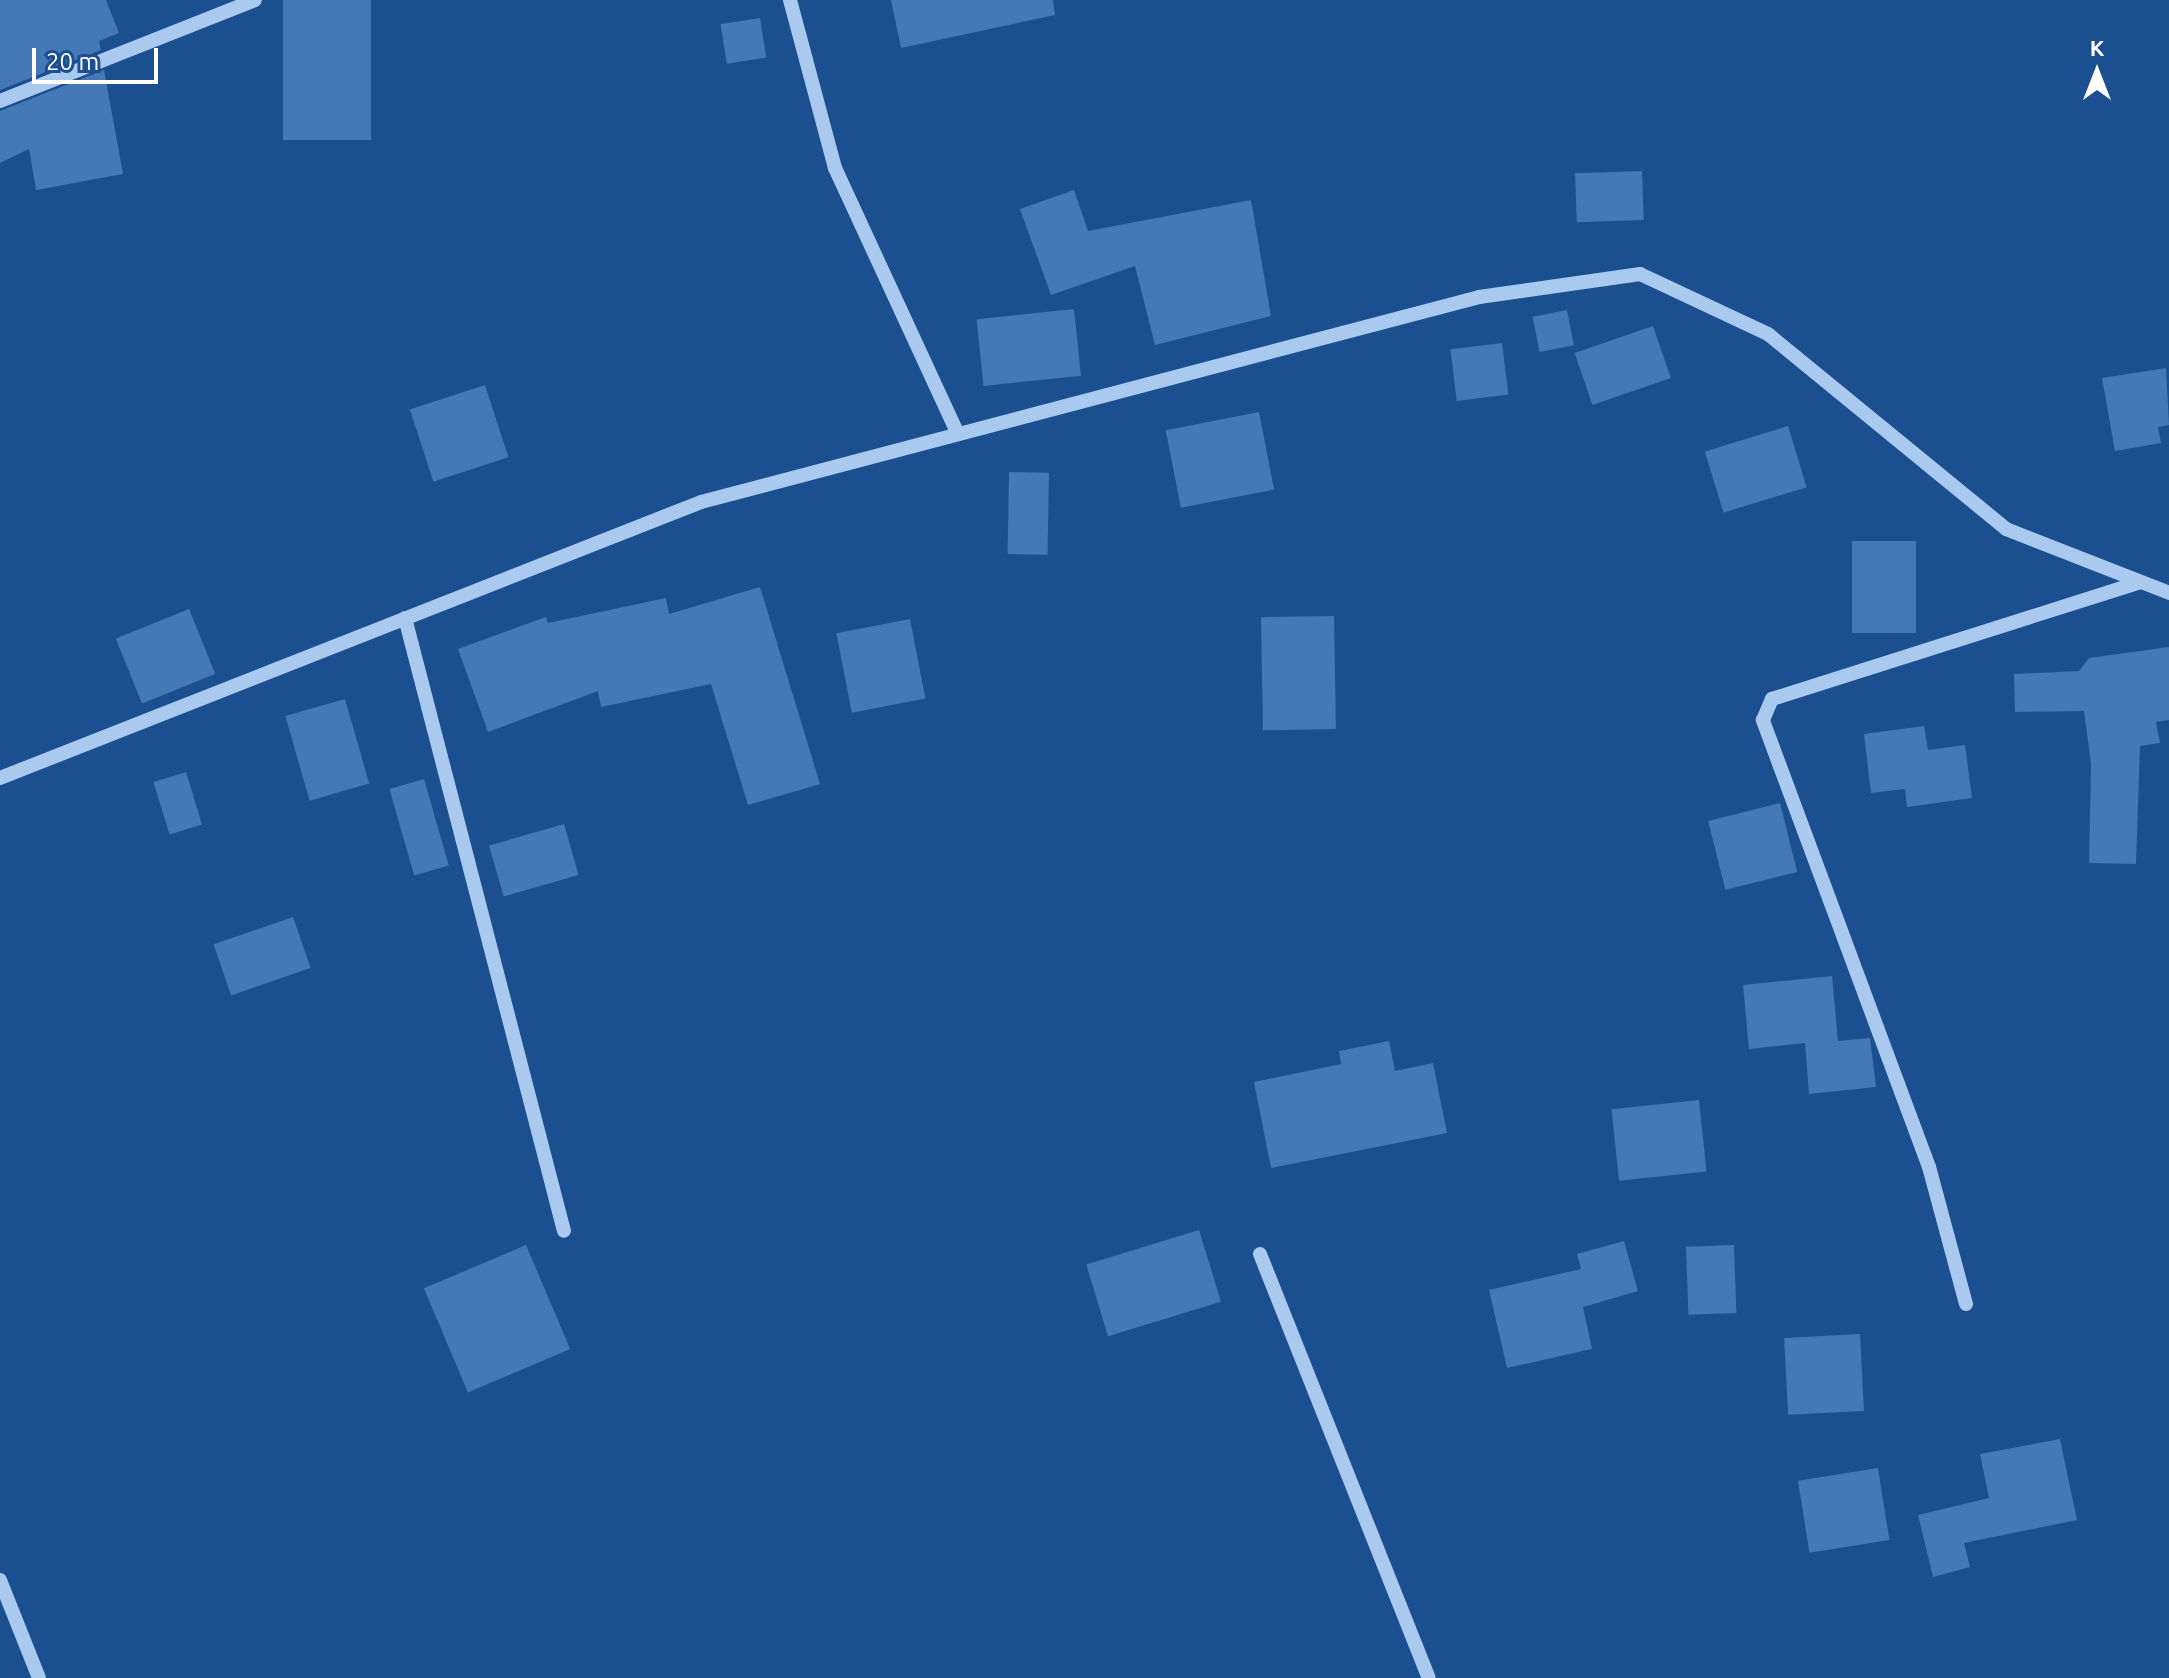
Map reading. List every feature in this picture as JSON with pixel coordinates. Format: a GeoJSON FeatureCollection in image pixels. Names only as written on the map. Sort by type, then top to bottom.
{"type":"FeatureCollection","features":[{"type":"Feature","properties":{"kind":"street"},"geometry":{"type":"LineString","coordinates":[[0,101],[255,0]]}},
{"type":"Feature","properties":{"kind":"street"},"geometry":{"type":"LineString","coordinates":[[790,0],[835,168],[958,434]]}},
{"type":"Feature","properties":{"kind":"street"},"geometry":{"type":"LineString","coordinates":[[0,778],[701,502],[1479,297],[1640,274],[1768,334],[2006,529],[2169,593]]}},
{"type":"Feature","properties":{"kind":"street"},"geometry":{"type":"LineString","coordinates":[[1966,1304],[1929,1167],[1763,720],[1772,699],[2140,582]]}},
{"type":"Feature","properties":{"kind":"street"},"geometry":{"type":"LineString","coordinates":[[405,618],[564,1231]]}},
{"type":"Feature","properties":{"kind":"street"},"geometry":{"type":"LineString","coordinates":[[1260,1254],[1429,1678]]}},
{"type":"Feature","properties":{"kind":"street"},"geometry":{"type":"LineString","coordinates":[[0,1580],[39,1678]]}},
{"type":"Feature","properties":{"kind":"building"},"geometry":{"type":"Polygon","coordinates":[[[0,0],[106,0],[119,33],[99,41],[101,50],[0,90],[0,0]]]}},
{"type":"Feature","properties":{"kind":"building"},"geometry":{"type":"Polygon","coordinates":[[[283,0],[371,0],[371,140],[283,140],[283,0]]]}},
{"type":"Feature","properties":{"kind":"building"},"geometry":{"type":"Polygon","coordinates":[[[891,0],[1053,0],[1055,15],[901,48],[891,0]]]}},
{"type":"Feature","properties":{"kind":"building"},"geometry":{"type":"Polygon","coordinates":[[[760,18],[766,58],[727,64],[720,24],[760,18]]]}},
{"type":"Feature","properties":{"kind":"building"},"geometry":{"type":"Polygon","coordinates":[[[104,70],[123,174],[36,190],[29,149],[0,163],[0,111],[104,70]]]}},
{"type":"Feature","properties":{"kind":"building"},"geometry":{"type":"Polygon","coordinates":[[[1642,171],[1644,220],[1577,222],[1575,173],[1642,171]]]}},
{"type":"Feature","properties":{"kind":"building"},"geometry":{"type":"Polygon","coordinates":[[[1074,190],[1088,231],[1251,200],[1271,316],[1155,345],[1135,266],[1051,295],[1020,209],[1074,190]]]}},
{"type":"Feature","properties":{"kind":"building"},"geometry":{"type":"Polygon","coordinates":[[[1074,309],[1081,376],[984,386],[977,319],[1074,309]]]}},
{"type":"Feature","properties":{"kind":"building"},"geometry":{"type":"Polygon","coordinates":[[[1567,310],[1574,345],[1540,352],[1533,317],[1567,310]]]}},
{"type":"Feature","properties":{"kind":"building"},"geometry":{"type":"Polygon","coordinates":[[[1653,326],[1671,378],[1592,405],[1575,353],[1653,326]]]}},
{"type":"Feature","properties":{"kind":"building"},"geometry":{"type":"Polygon","coordinates":[[[1502,343],[1508,395],[1457,401],[1450,349],[1502,343]]]}},
{"type":"Feature","properties":{"kind":"building"},"geometry":{"type":"Polygon","coordinates":[[[2166,368],[2169,425],[2158,427],[2161,443],[2115,451],[2102,378],[2166,368]]]}},
{"type":"Feature","properties":{"kind":"building"},"geometry":{"type":"Polygon","coordinates":[[[485,385],[508,457],[433,482],[410,409],[485,385]]]}},
{"type":"Feature","properties":{"kind":"building"},"geometry":{"type":"Polygon","coordinates":[[[1259,412],[1274,490],[1181,508],[1166,430],[1259,412]]]}},
{"type":"Feature","properties":{"kind":"building"},"geometry":{"type":"Polygon","coordinates":[[[1788,426],[1807,487],[1724,513],[1705,451],[1788,426]]]}},
{"type":"Feature","properties":{"kind":"building"},"geometry":{"type":"Polygon","coordinates":[[[1009,472],[1049,473],[1048,555],[1008,554],[1009,472]]]}},
{"type":"Feature","properties":{"kind":"building"},"geometry":{"type":"Polygon","coordinates":[[[1852,541],[1916,541],[1916,633],[1852,633],[1852,541]]]}},
{"type":"Feature","properties":{"kind":"building"},"geometry":{"type":"Polygon","coordinates":[[[760,587],[820,784],[748,805],[711,684],[601,707],[598,691],[488,732],[458,649],[546,617],[548,623],[666,598],[669,614],[760,587]]]}},
{"type":"Feature","properties":{"kind":"building"},"geometry":{"type":"Polygon","coordinates":[[[189,609],[215,674],[142,703],[116,639],[189,609]]]}},
{"type":"Feature","properties":{"kind":"building"},"geometry":{"type":"Polygon","coordinates":[[[1334,616],[1336,729],[1263,730],[1261,617],[1334,616]]]}},
{"type":"Feature","properties":{"kind":"building"},"geometry":{"type":"Polygon","coordinates":[[[910,619],[925,699],[852,713],[836,633],[910,619]]]}},
{"type":"Feature","properties":{"kind":"building"},"geometry":{"type":"Polygon","coordinates":[[[2169,647],[2169,720],[2156,722],[2160,743],[2140,746],[2136,864],[2089,863],[2091,764],[2084,711],[2015,712],[2014,674],[2079,671],[2089,658],[2169,647]]]}},
{"type":"Feature","properties":{"kind":"building"},"geometry":{"type":"Polygon","coordinates":[[[345,699],[369,784],[310,801],[285,716],[345,699]]]}},
{"type":"Feature","properties":{"kind":"building"},"geometry":{"type":"Polygon","coordinates":[[[1924,726],[1928,750],[1965,745],[1972,798],[1907,807],[1905,789],[1871,793],[1864,734],[1924,726]]]}},
{"type":"Feature","properties":{"kind":"building"},"geometry":{"type":"Polygon","coordinates":[[[186,772],[202,825],[170,835],[153,782],[186,772]]]}},
{"type":"Feature","properties":{"kind":"building"},"geometry":{"type":"Polygon","coordinates":[[[424,779],[449,866],[414,875],[389,789],[424,779]]]}},
{"type":"Feature","properties":{"kind":"building"},"geometry":{"type":"Polygon","coordinates":[[[1780,803],[1797,872],[1725,890],[1708,821],[1780,803]]]}},
{"type":"Feature","properties":{"kind":"building"},"geometry":{"type":"Polygon","coordinates":[[[564,824],[579,875],[504,896],[489,845],[564,824]]]}},
{"type":"Feature","properties":{"kind":"building"},"geometry":{"type":"Polygon","coordinates":[[[293,917],[311,968],[231,995],[214,944],[293,917]]]}},
{"type":"Feature","properties":{"kind":"building"},"geometry":{"type":"Polygon","coordinates":[[[1832,976],[1838,1041],[1870,1038],[1876,1087],[1809,1094],[1805,1043],[1749,1049],[1743,985],[1832,976]]]}},
{"type":"Feature","properties":{"kind":"building"},"geometry":{"type":"Polygon","coordinates":[[[1389,1041],[1395,1071],[1433,1063],[1447,1133],[1271,1168],[1254,1082],[1341,1064],[1339,1051],[1389,1041]]]}},
{"type":"Feature","properties":{"kind":"building"},"geometry":{"type":"Polygon","coordinates":[[[1699,1100],[1707,1172],[1619,1181],[1611,1109],[1699,1100]]]}},
{"type":"Feature","properties":{"kind":"building"},"geometry":{"type":"Polygon","coordinates":[[[1199,1230],[1221,1302],[1108,1336],[1086,1264],[1199,1230]]]}},
{"type":"Feature","properties":{"kind":"building"},"geometry":{"type":"Polygon","coordinates":[[[1624,1241],[1638,1291],[1583,1307],[1592,1349],[1507,1368],[1489,1290],[1581,1269],[1577,1254],[1624,1241]]]}},
{"type":"Feature","properties":{"kind":"building"},"geometry":{"type":"Polygon","coordinates":[[[526,1245],[570,1349],[468,1392],[424,1288],[526,1245]]]}},
{"type":"Feature","properties":{"kind":"building"},"geometry":{"type":"Polygon","coordinates":[[[1734,1245],[1736,1313],[1688,1315],[1686,1247],[1734,1245]]]}},
{"type":"Feature","properties":{"kind":"building"},"geometry":{"type":"Polygon","coordinates":[[[1860,1334],[1864,1411],[1788,1415],[1784,1338],[1860,1334]]]}},
{"type":"Feature","properties":{"kind":"building"},"geometry":{"type":"Polygon","coordinates":[[[2060,1439],[2077,1520],[1964,1543],[1970,1567],[1933,1577],[1918,1515],[1989,1498],[1980,1454],[2060,1439]]]}},
{"type":"Feature","properties":{"kind":"building"},"geometry":{"type":"Polygon","coordinates":[[[1878,1468],[1889,1540],[1809,1553],[1798,1481],[1878,1468]]]}}]}
